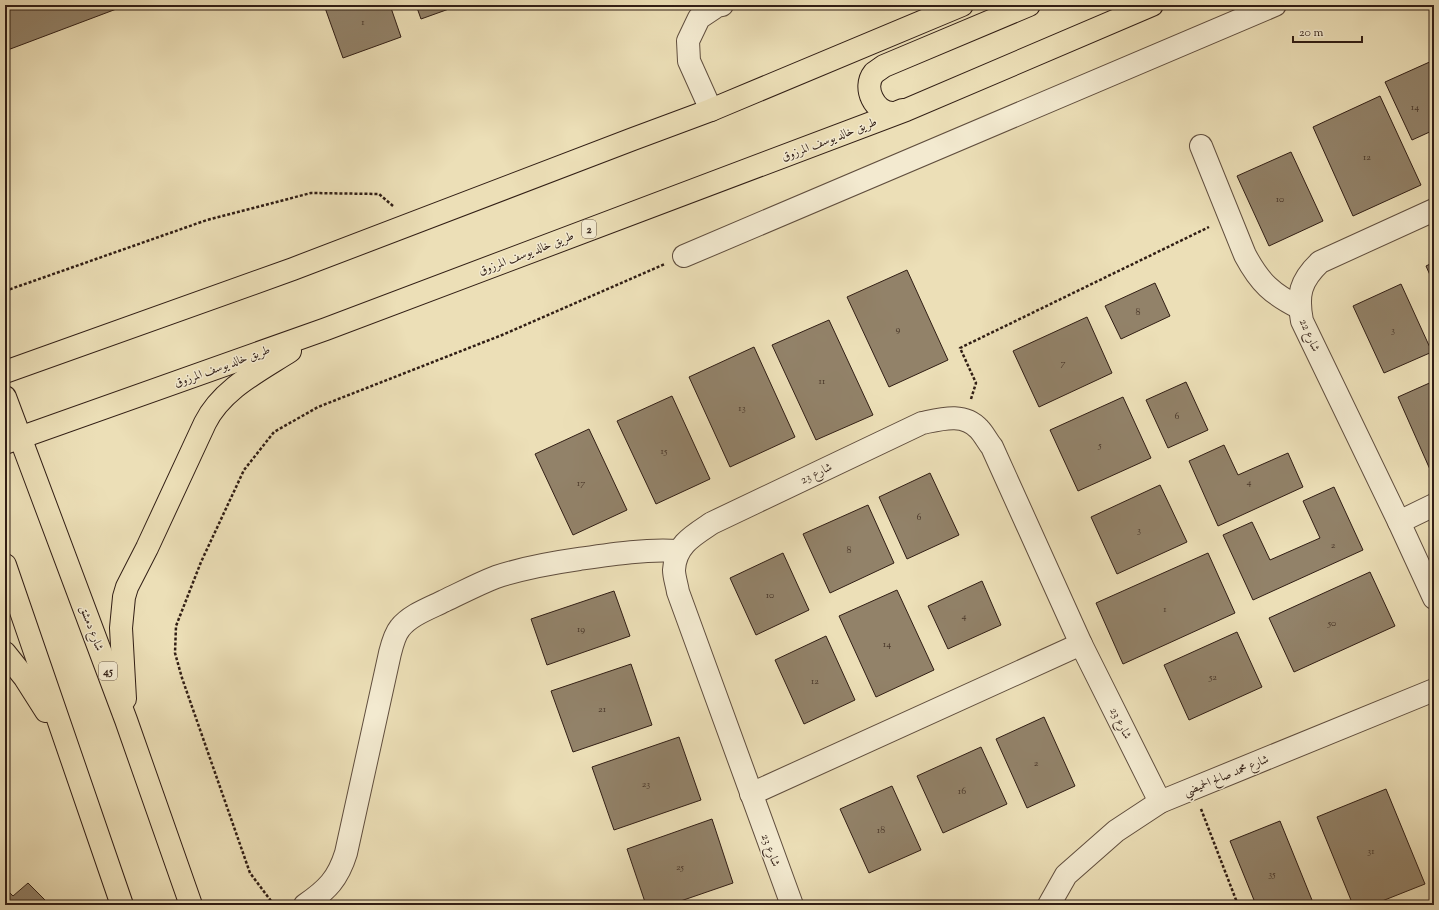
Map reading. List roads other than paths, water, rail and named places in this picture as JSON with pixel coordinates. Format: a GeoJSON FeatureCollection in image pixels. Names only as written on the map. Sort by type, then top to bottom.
{"type":"FeatureCollection","features":[{"type":"Feature","properties":{"kind":"main road"},"geometry":{"type":"LineString","coordinates":[[5,372],[293,269],[633,138],[711,110],[962,5]]}},
{"type":"Feature","properties":{"kind":"main road"},"geometry":{"type":"LineString","coordinates":[[906,110],[893,113],[880,108],[872,99],[869,86],[874,74],[884,66],[1029,5]]}},
{"type":"Feature","properties":{"kind":"main road","name":"طريق خالد يوسف المرزوق"},"geometry":{"type":"LineString","coordinates":[[13,441],[326,329],[906,110],[1152,5]]}},
{"type":"Feature","properties":{"kind":"main road"},"geometry":{"type":"LineString","coordinates":[[126,720],[121,628],[124,597],[127,587],[147,548],[211,411],[230,392],[273,362],[326,329]]}},
{"type":"Feature","properties":{"kind":"main road","name":"شارع دمشق"},"geometry":{"type":"LineString","coordinates":[[5,397],[13,441],[126,720],[192,905]]}},
{"type":"Feature","properties":{"kind":"main road"},"geometry":{"type":"LineString","coordinates":[[5,565],[122,905]]}},
{"type":"Feature","properties":{"kind":"main road"},"geometry":{"type":"LineString","coordinates":[[5,654],[25,678],[65,740]]}},
{"type":"Feature","properties":{"kind":"street"},"geometry":{"type":"LineString","coordinates":[[711,110],[689,61],[688,41],[699,18],[717,6],[722,5]]}},
{"type":"Feature","properties":{"kind":"street"},"geometry":{"type":"LineString","coordinates":[[684,256],[1275,5]]}},
{"type":"Feature","properties":{"kind":"street"},"geometry":{"type":"LineString","coordinates":[[1201,146],[1245,255],[1254,272],[1282,299],[1300,308]]}},
{"type":"Feature","properties":{"kind":"street","name":"شارع 22"},"geometry":{"type":"LineString","coordinates":[[1434,210],[1320,262],[1311,270],[1301,285],[1300,308],[1302,322],[1399,522],[1434,598]]}},
{"type":"Feature","properties":{"kind":"street","name":"شارع 23"},"geometry":{"type":"LineString","coordinates":[[792,905],[678,592],[674,570],[678,551],[690,537],[712,523],[922,423],[945,418],[965,418],[978,428],[992,447],[1081,644],[1160,802]]}},
{"type":"Feature","properties":{"kind":"street"},"geometry":{"type":"LineString","coordinates":[[1399,522],[1434,505]]}},
{"type":"Feature","properties":{"kind":"street"},"geometry":{"type":"LineString","coordinates":[[305,905],[328,888],[336,878],[343,865],[390,653],[393,641],[400,628],[411,618],[432,606],[480,583],[517,571],[624,552],[650,550],[678,551]]}},
{"type":"Feature","properties":{"kind":"street"},"geometry":{"type":"LineString","coordinates":[[751,794],[1081,644]]}},
{"type":"Feature","properties":{"kind":"street","name":"شارع محمد صالح الحميضي"},"geometry":{"type":"LineString","coordinates":[[1049,905],[1066,875],[1116,831],[1160,802],[1434,690]]}}]}
